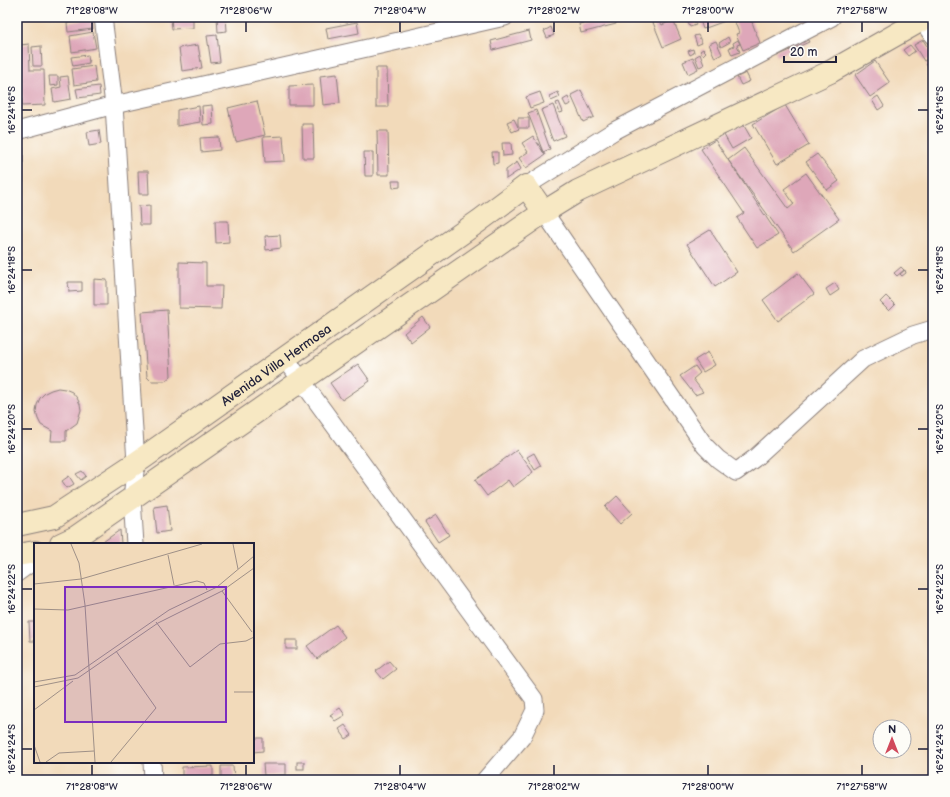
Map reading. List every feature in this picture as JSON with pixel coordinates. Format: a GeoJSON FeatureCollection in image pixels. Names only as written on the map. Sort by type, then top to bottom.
{"type":"FeatureCollection","features":[{"type":"Feature","properties":{"kind":"street"},"geometry":{"type":"LineString","coordinates":[[103,17],[114,105],[136,463],[132,498],[135,543]]}},
{"type":"Feature","properties":{"kind":"street"},"geometry":{"type":"LineString","coordinates":[[17,131],[114,105],[506,17]]}},
{"type":"Feature","properties":{"kind":"street"},"geometry":{"type":"LineString","coordinates":[[832,17],[614,131],[526,186],[705,446],[718,459],[736,472],[755,458],[863,359],[913,335],[933,329]]}},
{"type":"Feature","properties":{"kind":"street"},"geometry":{"type":"LineString","coordinates":[[63,543],[76,537],[544,212],[578,191],[830,72],[927,24]]}},
{"type":"Feature","properties":{"kind":"street","name":"Avenida Villa Hermosa"},"geometry":{"type":"LineString","coordinates":[[17,525],[54,517],[136,463],[479,221],[526,186]]}},
{"type":"Feature","properties":{"kind":"street"},"geometry":{"type":"LineString","coordinates":[[285,358],[534,699],[535,710],[522,737],[485,780]]}},
{"type":"Feature","properties":{"kind":"street"},"geometry":{"type":"LineString","coordinates":[[17,555],[34,552]]}},
{"type":"Feature","properties":{"kind":"street"},"geometry":{"type":"LineString","coordinates":[[17,573],[34,561]]}},
{"type":"Feature","properties":{"kind":"street"},"geometry":{"type":"LineString","coordinates":[[152,763],[153,780]]}},
{"type":"Feature","properties":{"kind":"building"},"geometry":{"type":"Polygon","coordinates":[[[171,17],[193,17],[193,28],[172,29],[171,17]]]}},
{"type":"Feature","properties":{"kind":"building"},"geometry":{"type":"Polygon","coordinates":[[[217,17],[226,17],[227,31],[218,32],[217,17]]]}},
{"type":"Feature","properties":{"kind":"building"},"geometry":{"type":"Polygon","coordinates":[[[606,17],[615,17],[616,24],[581,33],[579,24],[606,17]]]}},
{"type":"Feature","properties":{"kind":"building"},"geometry":{"type":"Polygon","coordinates":[[[693,17],[696,25],[690,27],[686,18],[693,17]]]}},
{"type":"Feature","properties":{"kind":"building"},"geometry":{"type":"Polygon","coordinates":[[[710,17],[723,17],[725,21],[703,29],[700,20],[710,17]]]}},
{"type":"Feature","properties":{"kind":"building"},"geometry":{"type":"Polygon","coordinates":[[[733,17],[750,17],[760,43],[743,50],[736,34],[739,33],[733,17]]]}},
{"type":"Feature","properties":{"kind":"building"},"geometry":{"type":"Polygon","coordinates":[[[658,18],[662,25],[673,20],[681,39],[663,47],[652,20],[658,18]]]}},
{"type":"Feature","properties":{"kind":"building"},"geometry":{"type":"Polygon","coordinates":[[[92,19],[93,29],[68,32],[67,23],[92,19]]]}},
{"type":"Feature","properties":{"kind":"building"},"geometry":{"type":"Polygon","coordinates":[[[357,22],[359,33],[328,39],[326,28],[357,22]]]}},
{"type":"Feature","properties":{"kind":"building"},"geometry":{"type":"Polygon","coordinates":[[[551,27],[554,35],[547,38],[544,31],[551,27]]]}},
{"type":"Feature","properties":{"kind":"building"},"geometry":{"type":"Polygon","coordinates":[[[529,31],[531,40],[493,50],[491,41],[529,31]]]}},
{"type":"Feature","properties":{"kind":"building"},"geometry":{"type":"Polygon","coordinates":[[[93,32],[96,48],[72,52],[70,36],[93,32]]]}},
{"type":"Feature","properties":{"kind":"building"},"geometry":{"type":"Polygon","coordinates":[[[217,35],[220,62],[211,63],[207,36],[217,35]]]}},
{"type":"Feature","properties":{"kind":"building"},"geometry":{"type":"Polygon","coordinates":[[[698,35],[702,43],[697,45],[694,36],[698,35]]]}},
{"type":"Feature","properties":{"kind":"building"},"geometry":{"type":"Polygon","coordinates":[[[728,37],[730,42],[721,47],[719,43],[728,37]]]}},
{"type":"Feature","properties":{"kind":"building"},"geometry":{"type":"Polygon","coordinates":[[[806,37],[809,42],[777,56],[775,51],[806,37]]]}},
{"type":"Feature","properties":{"kind":"building"},"geometry":{"type":"Polygon","coordinates":[[[738,40],[740,44],[737,45],[740,52],[732,55],[729,48],[734,46],[733,43],[738,40]]]}},
{"type":"Feature","properties":{"kind":"building"},"geometry":{"type":"Polygon","coordinates":[[[923,40],[933,55],[933,70],[931,71],[926,64],[930,62],[928,59],[924,61],[914,45],[923,40]]]}},
{"type":"Feature","properties":{"kind":"building"},"geometry":{"type":"Polygon","coordinates":[[[716,41],[722,54],[715,58],[709,44],[716,41]]]}},
{"type":"Feature","properties":{"kind":"building"},"geometry":{"type":"Polygon","coordinates":[[[29,44],[30,70],[44,70],[45,105],[22,106],[20,45],[29,44]]]}},
{"type":"Feature","properties":{"kind":"building"},"geometry":{"type":"Polygon","coordinates":[[[198,45],[202,68],[182,71],[179,48],[198,45]]]}},
{"type":"Feature","properties":{"kind":"building"},"geometry":{"type":"Polygon","coordinates":[[[910,45],[915,51],[908,56],[903,50],[910,45]]]}},
{"type":"Feature","properties":{"kind":"building"},"geometry":{"type":"Polygon","coordinates":[[[41,46],[42,66],[33,66],[32,47],[41,46]]]}},
{"type":"Feature","properties":{"kind":"building"},"geometry":{"type":"Polygon","coordinates":[[[693,49],[694,53],[690,55],[688,51],[693,49]]]}},
{"type":"Feature","properties":{"kind":"building"},"geometry":{"type":"Polygon","coordinates":[[[703,49],[706,52],[703,55],[700,51],[703,49]]]}},
{"type":"Feature","properties":{"kind":"building"},"geometry":{"type":"Polygon","coordinates":[[[700,54],[704,65],[699,67],[695,57],[700,54]]]}},
{"type":"Feature","properties":{"kind":"building"},"geometry":{"type":"Polygon","coordinates":[[[88,55],[89,63],[73,66],[71,57],[88,55]]]}},
{"type":"Feature","properties":{"kind":"building"},"geometry":{"type":"Polygon","coordinates":[[[693,58],[698,69],[688,74],[683,62],[693,58]]]}},
{"type":"Feature","properties":{"kind":"building"},"geometry":{"type":"Polygon","coordinates":[[[875,61],[890,83],[870,97],[855,75],[875,61]]]}},
{"type":"Feature","properties":{"kind":"building"},"geometry":{"type":"Polygon","coordinates":[[[94,66],[96,82],[74,85],[72,69],[94,66]]]}},
{"type":"Feature","properties":{"kind":"building"},"geometry":{"type":"Polygon","coordinates":[[[376,68],[387,68],[388,107],[376,107],[376,68]]]}},
{"type":"Feature","properties":{"kind":"building"},"geometry":{"type":"Polygon","coordinates":[[[746,73],[750,81],[741,85],[737,77],[746,73]]]}},
{"type":"Feature","properties":{"kind":"building"},"geometry":{"type":"Polygon","coordinates":[[[337,74],[340,103],[323,105],[320,76],[337,74]]]}},
{"type":"Feature","properties":{"kind":"building"},"geometry":{"type":"Polygon","coordinates":[[[49,76],[58,76],[58,85],[50,86],[49,76]]]}},
{"type":"Feature","properties":{"kind":"building"},"geometry":{"type":"Polygon","coordinates":[[[68,76],[71,99],[54,102],[52,89],[61,87],[60,77],[68,76]]]}},
{"type":"Feature","properties":{"kind":"building"},"geometry":{"type":"Polygon","coordinates":[[[18,84],[20,109],[17,109],[18,84]]]}},
{"type":"Feature","properties":{"kind":"building"},"geometry":{"type":"Polygon","coordinates":[[[313,85],[313,105],[289,105],[289,86],[313,85]]]}},
{"type":"Feature","properties":{"kind":"building"},"geometry":{"type":"Polygon","coordinates":[[[99,86],[100,95],[78,98],[76,89],[99,86]]]}},
{"type":"Feature","properties":{"kind":"building"},"geometry":{"type":"Polygon","coordinates":[[[581,90],[594,117],[583,122],[571,95],[581,90]]]}},
{"type":"Feature","properties":{"kind":"building"},"geometry":{"type":"Polygon","coordinates":[[[540,92],[544,103],[530,108],[526,97],[540,92]]]}},
{"type":"Feature","properties":{"kind":"building"},"geometry":{"type":"Polygon","coordinates":[[[558,92],[560,97],[551,101],[549,96],[558,92]]]}},
{"type":"Feature","properties":{"kind":"building"},"geometry":{"type":"Polygon","coordinates":[[[878,96],[884,106],[878,110],[872,100],[878,96]]]}},
{"type":"Feature","properties":{"kind":"building"},"geometry":{"type":"Polygon","coordinates":[[[568,97],[571,104],[566,106],[563,100],[568,97]]]}},
{"type":"Feature","properties":{"kind":"building"},"geometry":{"type":"Polygon","coordinates":[[[257,101],[265,135],[236,142],[228,108],[257,101]]]}},
{"type":"Feature","properties":{"kind":"building"},"geometry":{"type":"Polygon","coordinates":[[[559,102],[563,112],[560,113],[556,103],[559,102]]]}},
{"type":"Feature","properties":{"kind":"building"},"geometry":{"type":"Polygon","coordinates":[[[212,105],[213,124],[203,125],[202,106],[212,105]]]}},
{"type":"Feature","properties":{"kind":"building"},"geometry":{"type":"Polygon","coordinates":[[[553,105],[565,136],[553,141],[541,110],[553,105]]]}},
{"type":"Feature","properties":{"kind":"building"},"geometry":{"type":"Polygon","coordinates":[[[785,105],[809,145],[777,164],[753,124],[785,105]]]}},
{"type":"Feature","properties":{"kind":"building"},"geometry":{"type":"Polygon","coordinates":[[[199,106],[200,122],[177,126],[177,110],[199,106]]]}},
{"type":"Feature","properties":{"kind":"building"},"geometry":{"type":"Polygon","coordinates":[[[536,110],[550,149],[543,152],[528,113],[536,110]]]}},
{"type":"Feature","properties":{"kind":"building"},"geometry":{"type":"Polygon","coordinates":[[[518,118],[529,118],[529,128],[518,128],[519,129],[512,132],[507,122],[514,119],[518,127],[518,118]]]}},
{"type":"Feature","properties":{"kind":"building"},"geometry":{"type":"Polygon","coordinates":[[[302,124],[313,124],[314,158],[303,158],[302,124]]]}},
{"type":"Feature","properties":{"kind":"building"},"geometry":{"type":"Polygon","coordinates":[[[743,124],[751,138],[732,149],[724,135],[743,124]]]}},
{"type":"Feature","properties":{"kind":"building"},"geometry":{"type":"Polygon","coordinates":[[[99,130],[101,144],[89,146],[87,132],[99,130]]]}},
{"type":"Feature","properties":{"kind":"building"},"geometry":{"type":"Polygon","coordinates":[[[377,131],[388,131],[389,175],[378,175],[377,131]]]}},
{"type":"Feature","properties":{"kind":"building"},"geometry":{"type":"Polygon","coordinates":[[[283,136],[285,161],[265,162],[263,137],[283,136]]]}},
{"type":"Feature","properties":{"kind":"building"},"geometry":{"type":"Polygon","coordinates":[[[533,136],[545,155],[526,168],[519,158],[528,152],[522,143],[533,136]]]}},
{"type":"Feature","properties":{"kind":"building"},"geometry":{"type":"Polygon","coordinates":[[[219,137],[220,150],[201,152],[200,138],[219,137]]]}},
{"type":"Feature","properties":{"kind":"building"},"geometry":{"type":"Polygon","coordinates":[[[715,140],[778,235],[757,248],[737,218],[744,213],[701,149],[715,140]]]}},
{"type":"Feature","properties":{"kind":"building"},"geometry":{"type":"Polygon","coordinates":[[[502,143],[511,143],[512,155],[503,156],[502,143]]]}},
{"type":"Feature","properties":{"kind":"building"},"geometry":{"type":"Polygon","coordinates":[[[17,148],[23,148],[23,182],[17,182],[17,148]]]}},
{"type":"Feature","properties":{"kind":"building"},"geometry":{"type":"Polygon","coordinates":[[[744,148],[788,209],[794,204],[784,189],[806,173],[839,219],[794,251],[728,160],[744,148]]]}},
{"type":"Feature","properties":{"kind":"building"},"geometry":{"type":"Polygon","coordinates":[[[364,152],[373,152],[373,176],[365,176],[364,152]]]}},
{"type":"Feature","properties":{"kind":"building"},"geometry":{"type":"Polygon","coordinates":[[[492,152],[498,152],[498,163],[493,164],[492,152]]]}},
{"type":"Feature","properties":{"kind":"building"},"geometry":{"type":"Polygon","coordinates":[[[817,154],[839,181],[827,190],[806,162],[817,154]]]}},
{"type":"Feature","properties":{"kind":"building"},"geometry":{"type":"Polygon","coordinates":[[[517,162],[521,169],[506,179],[506,170],[517,162]]]}},
{"type":"Feature","properties":{"kind":"building"},"geometry":{"type":"Polygon","coordinates":[[[138,171],[148,171],[149,194],[139,194],[138,171]]]}},
{"type":"Feature","properties":{"kind":"building"},"geometry":{"type":"Polygon","coordinates":[[[392,181],[400,181],[400,187],[393,188],[392,181]]]}},
{"type":"Feature","properties":{"kind":"building"},"geometry":{"type":"Polygon","coordinates":[[[150,205],[150,225],[140,225],[139,206],[150,205]]]}},
{"type":"Feature","properties":{"kind":"building"},"geometry":{"type":"Polygon","coordinates":[[[215,221],[228,221],[229,242],[216,243],[215,221]]]}},
{"type":"Feature","properties":{"kind":"building"},"geometry":{"type":"Polygon","coordinates":[[[710,230],[737,272],[715,287],[687,244],[710,230]]]}},
{"type":"Feature","properties":{"kind":"building"},"geometry":{"type":"Polygon","coordinates":[[[280,235],[281,248],[266,250],[265,236],[280,235]]]}},
{"type":"Feature","properties":{"kind":"building"},"geometry":{"type":"Polygon","coordinates":[[[179,262],[206,263],[206,286],[222,286],[221,309],[179,308],[179,262]]]}},
{"type":"Feature","properties":{"kind":"building"},"geometry":{"type":"Polygon","coordinates":[[[901,267],[904,270],[897,276],[894,273],[901,267]]]}},
{"type":"Feature","properties":{"kind":"building"},"geometry":{"type":"Polygon","coordinates":[[[905,270],[906,273],[902,276],[900,274],[905,270]]]}},
{"type":"Feature","properties":{"kind":"building"},"geometry":{"type":"Polygon","coordinates":[[[798,273],[814,294],[778,321],[763,300],[798,273]]]}},
{"type":"Feature","properties":{"kind":"building"},"geometry":{"type":"Polygon","coordinates":[[[94,279],[107,280],[107,305],[94,305],[94,279]]]}},
{"type":"Feature","properties":{"kind":"building"},"geometry":{"type":"Polygon","coordinates":[[[68,282],[82,282],[82,291],[69,292],[68,282]]]}},
{"type":"Feature","properties":{"kind":"building"},"geometry":{"type":"Polygon","coordinates":[[[835,283],[839,290],[830,296],[826,289],[835,283]]]}},
{"type":"Feature","properties":{"kind":"building"},"geometry":{"type":"Polygon","coordinates":[[[886,296],[895,305],[889,311],[880,302],[886,296]]]}},
{"type":"Feature","properties":{"kind":"building"},"geometry":{"type":"Polygon","coordinates":[[[167,310],[171,376],[165,381],[151,381],[147,377],[142,312],[167,310]]]}},
{"type":"Feature","properties":{"kind":"building"},"geometry":{"type":"Polygon","coordinates":[[[423,317],[430,327],[411,342],[404,333],[423,317]]]}},
{"type":"Feature","properties":{"kind":"building"},"geometry":{"type":"Polygon","coordinates":[[[708,352],[715,365],[703,372],[695,360],[708,352]]]}},
{"type":"Feature","properties":{"kind":"building"},"geometry":{"type":"Polygon","coordinates":[[[358,364],[370,381],[342,400],[330,383],[358,364]]]}},
{"type":"Feature","properties":{"kind":"building"},"geometry":{"type":"Polygon","coordinates":[[[695,366],[700,373],[693,379],[703,392],[695,395],[680,376],[695,366]]]}},
{"type":"Feature","properties":{"kind":"building"},"geometry":{"type":"Polygon","coordinates":[[[58,388],[72,392],[80,404],[81,410],[77,423],[66,431],[66,441],[51,441],[52,431],[41,425],[36,412],[40,398],[45,393],[58,388]]]}},
{"type":"Feature","properties":{"kind":"building"},"geometry":{"type":"Polygon","coordinates":[[[517,450],[533,472],[513,487],[508,480],[487,496],[475,480],[517,450]]]}},
{"type":"Feature","properties":{"kind":"building"},"geometry":{"type":"Polygon","coordinates":[[[534,453],[541,466],[535,470],[527,457],[534,453]]]}},
{"type":"Feature","properties":{"kind":"building"},"geometry":{"type":"Polygon","coordinates":[[[82,471],[86,476],[81,480],[76,474],[82,471]]]}},
{"type":"Feature","properties":{"kind":"building"},"geometry":{"type":"Polygon","coordinates":[[[69,476],[74,484],[67,488],[62,481],[69,476]]]}},
{"type":"Feature","properties":{"kind":"building"},"geometry":{"type":"Polygon","coordinates":[[[617,496],[632,513],[620,524],[605,507],[617,496]]]}},
{"type":"Feature","properties":{"kind":"building"},"geometry":{"type":"Polygon","coordinates":[[[167,505],[170,531],[157,533],[154,507],[167,505]]]}},
{"type":"Feature","properties":{"kind":"building"},"geometry":{"type":"Polygon","coordinates":[[[436,515],[449,535],[438,542],[425,522],[436,515]]]}},
{"type":"Feature","properties":{"kind":"building"},"geometry":{"type":"Polygon","coordinates":[[[120,530],[121,543],[101,543],[120,530]]]}},
{"type":"Feature","properties":{"kind":"building"},"geometry":{"type":"Polygon","coordinates":[[[29,622],[34,622],[34,641],[30,641],[29,622]]]}},
{"type":"Feature","properties":{"kind":"building"},"geometry":{"type":"Polygon","coordinates":[[[336,625],[345,637],[317,659],[307,646],[336,625]]]}},
{"type":"Feature","properties":{"kind":"building"},"geometry":{"type":"Polygon","coordinates":[[[286,640],[297,640],[297,649],[286,649],[286,640]]]}},
{"type":"Feature","properties":{"kind":"building"},"geometry":{"type":"Polygon","coordinates":[[[389,661],[396,669],[383,679],[376,671],[389,661]]]}},
{"type":"Feature","properties":{"kind":"building"},"geometry":{"type":"Polygon","coordinates":[[[340,708],[345,715],[335,721],[330,715],[340,708]]]}},
{"type":"Feature","properties":{"kind":"building"},"geometry":{"type":"Polygon","coordinates":[[[345,725],[352,735],[346,739],[339,729],[345,725]]]}},
{"type":"Feature","properties":{"kind":"building"},"geometry":{"type":"Polygon","coordinates":[[[254,738],[263,738],[263,751],[254,752],[254,738]]]}},
{"type":"Feature","properties":{"kind":"building"},"geometry":{"type":"Polygon","coordinates":[[[297,762],[304,762],[304,769],[297,769],[297,762]]]}},
{"type":"Feature","properties":{"kind":"building"},"geometry":{"type":"Polygon","coordinates":[[[263,764],[286,764],[286,775],[264,776],[263,764]]]}},
{"type":"Feature","properties":{"kind":"building"},"geometry":{"type":"Polygon","coordinates":[[[213,766],[213,776],[182,776],[182,767],[213,766]]]}},
{"type":"Feature","properties":{"kind":"building"},"geometry":{"type":"Polygon","coordinates":[[[221,766],[233,766],[234,779],[221,779],[221,766]]]}},
{"type":"Feature","properties":{"kind":"building"},"geometry":{"type":"Polygon","coordinates":[[[294,777],[305,777],[305,780],[295,780],[294,777]]]}}]}
